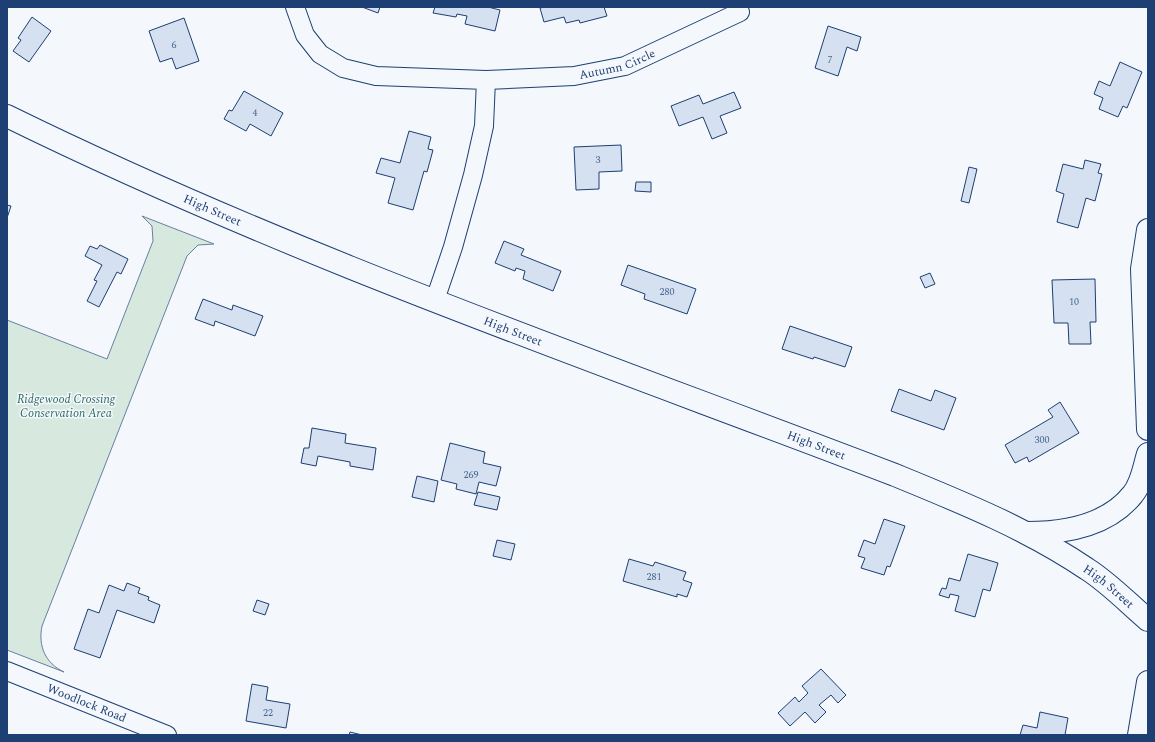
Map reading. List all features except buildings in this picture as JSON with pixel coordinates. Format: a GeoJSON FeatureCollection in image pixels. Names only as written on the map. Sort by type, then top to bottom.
{"type":"FeatureCollection","features":[{"type":"Feature","properties":{"kind":"main road","name":"High Street"},"geometry":{"type":"LineString","coordinates":[[7,116],[122,172],[206,209],[435,300],[895,475],[959,501],[1025,533],[1088,570],[1148,620]]}},
{"type":"Feature","properties":{"kind":"main road"},"geometry":{"type":"LineString","coordinates":[[1148,230],[1142,269],[1148,429]]}},
{"type":"Feature","properties":{"kind":"main road","name":"High Street"},"geometry":{"type":"LineString","coordinates":[[1025,533],[1050,533],[1071,530],[1092,523],[1113,512],[1133,494],[1142,477],[1148,454]]}},
{"type":"Feature","properties":{"kind":"main road"},"geometry":{"type":"LineString","coordinates":[[1139,735],[1148,682]]}},
{"type":"Feature","properties":{"kind":"street","name":"Autumn Circle"},"geometry":{"type":"LineString","coordinates":[[295,7],[305,35],[320,54],[343,68],[376,76],[486,80],[574,76],[624,66],[740,12]]}},
{"type":"Feature","properties":{"kind":"street"},"geometry":{"type":"LineString","coordinates":[[435,300],[454,247],[473,175],[484,126],[486,80]]}},
{"type":"Feature","properties":{"kind":"street","name":"Woodlock Road"},"geometry":{"type":"LineString","coordinates":[[7,671],[167,735]]}},
{"type":"Feature","properties":{"kind":"green space","name":"Ridgewood Crossing Conservation Area"},"geometry":{"type":"Polygon","coordinates":[[[142,216],[214,244],[198,245],[187,256],[42,626],[41,640],[44,653],[52,664],[64,672],[7,650],[7,320],[107,359],[153,241],[152,226],[142,216]]]}}]}
